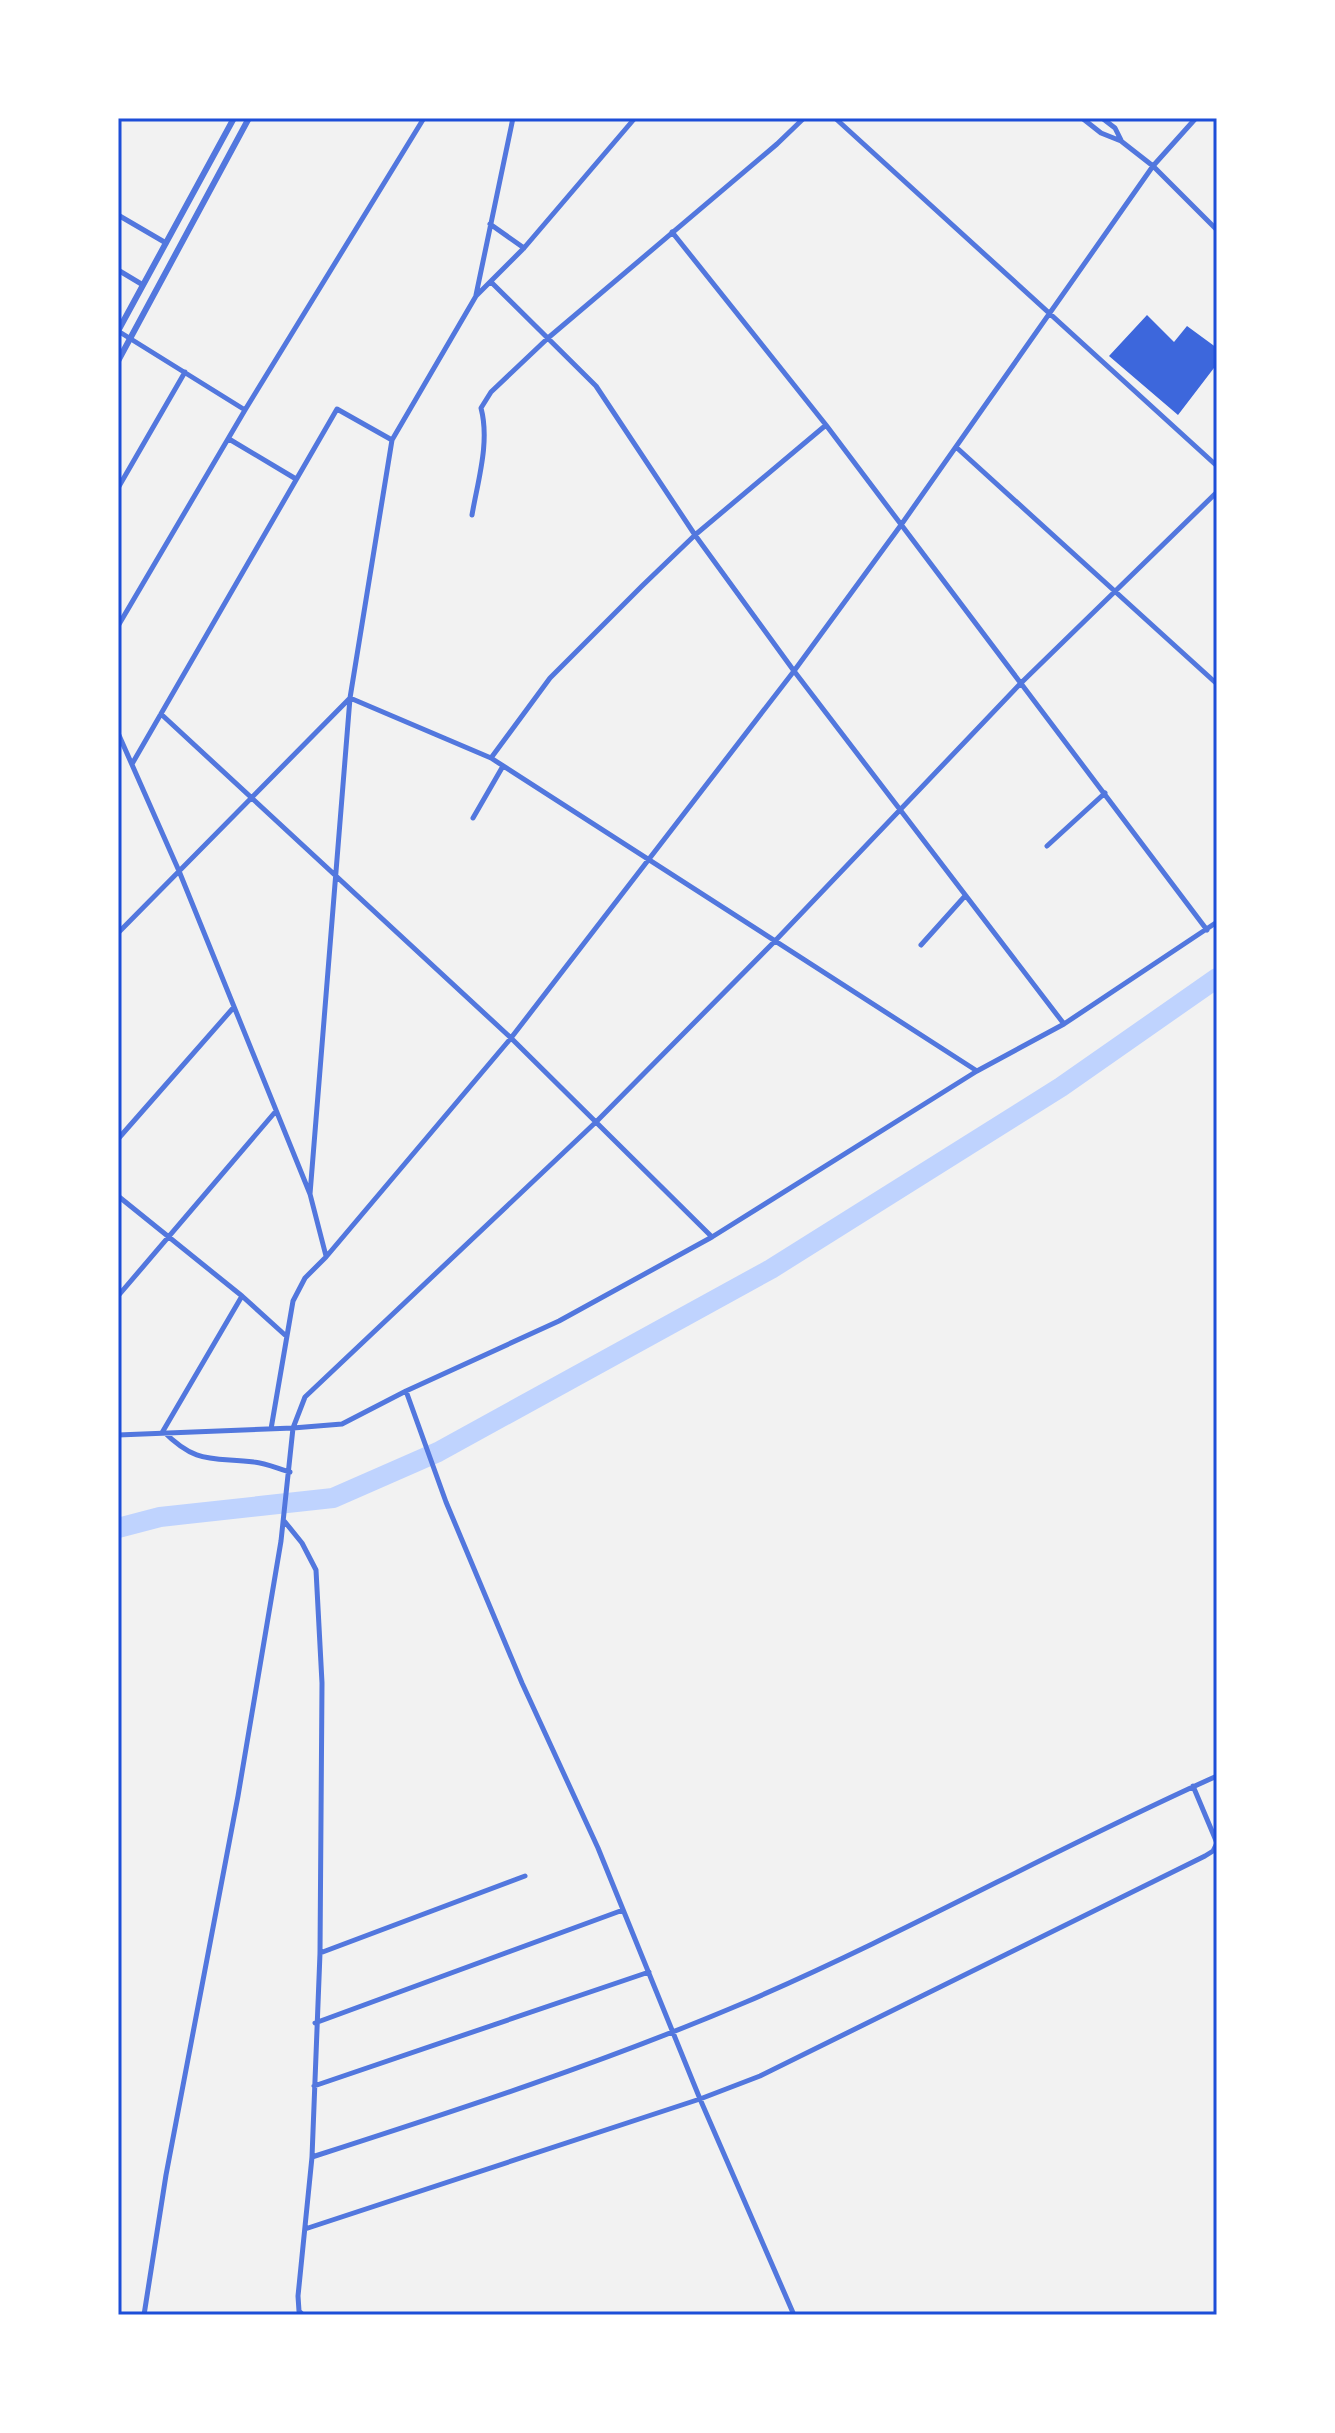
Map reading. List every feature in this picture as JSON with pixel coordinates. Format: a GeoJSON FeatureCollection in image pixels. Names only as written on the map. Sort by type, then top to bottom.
{"type":"FeatureCollection","features":[{"type":"Feature","properties":{"kind":"street"},"geometry":{"type":"LineString","coordinates":[[234,118],[118,331],[245,410]]}},
{"type":"Feature","properties":{"kind":"street"},"geometry":{"type":"LineString","coordinates":[[118,361],[249,118]]}},
{"type":"Feature","properties":{"kind":"street"},"geometry":{"type":"LineString","coordinates":[[118,626],[245,410],[424,118]]}},
{"type":"Feature","properties":{"kind":"street"},"geometry":{"type":"LineString","coordinates":[[476,296],[513,118]]}},
{"type":"Feature","properties":{"kind":"street"},"geometry":{"type":"LineString","coordinates":[[310,1194],[350,698],[392,440],[476,296],[524,248],[635,118]]}},
{"type":"Feature","properties":{"kind":"street"},"geometry":{"type":"LineString","coordinates":[[472,515],[485,439],[481,408],[491,392],[548,338],[804,118]]}},
{"type":"Feature","properties":{"kind":"street"},"geometry":{"type":"LineString","coordinates":[[835,118],[1217,466]]}},
{"type":"Feature","properties":{"kind":"street"},"geometry":{"type":"LineString","coordinates":[[1082,118],[1101,133],[1121,141],[1153,166],[1217,230]]}},
{"type":"Feature","properties":{"kind":"street"},"geometry":{"type":"LineString","coordinates":[[1102,118],[1115,128],[1121,141]]}},
{"type":"Feature","properties":{"kind":"street"},"geometry":{"type":"LineString","coordinates":[[271,1429],[285,1335],[293,1301],[305,1278],[511,1038],[794,671],[901,525],[1153,166],[1196,118]]}},
{"type":"Feature","properties":{"kind":"street"},"geometry":{"type":"LineString","coordinates":[[185,208],[197,215]]}},
{"type":"Feature","properties":{"kind":"street"},"geometry":{"type":"LineString","coordinates":[[118,215],[166,243]]}},
{"type":"Feature","properties":{"kind":"street"},"geometry":{"type":"LineString","coordinates":[[490,224],[524,248]]}},
{"type":"Feature","properties":{"kind":"street"},"geometry":{"type":"LineString","coordinates":[[672,232],[826,425],[1207,930]]}},
{"type":"Feature","properties":{"kind":"street"},"geometry":{"type":"LineString","coordinates":[[118,270],[143,285]]}},
{"type":"Feature","properties":{"kind":"street"},"geometry":{"type":"LineString","coordinates":[[491,282],[596,386],[695,535],[794,671],[1064,1024]]}},
{"type":"Feature","properties":{"kind":"street"},"geometry":{"type":"LineString","coordinates":[[118,488],[185,372]]}},
{"type":"Feature","properties":{"kind":"street"},"geometry":{"type":"LineString","coordinates":[[132,764],[337,409],[392,440]]}},
{"type":"Feature","properties":{"kind":"street"},"geometry":{"type":"LineString","coordinates":[[491,758],[550,678],[695,535],[826,425]]}},
{"type":"Feature","properties":{"kind":"street"},"geometry":{"type":"LineString","coordinates":[[229,439],[296,479]]}},
{"type":"Feature","properties":{"kind":"street"},"geometry":{"type":"LineString","coordinates":[[956,447],[1217,684]]}},
{"type":"Feature","properties":{"kind":"street"},"geometry":{"type":"LineString","coordinates":[[144,2315],[166,2175],[238,1796],[284,1521],[293,1428],[305,1397],[597,1121],[775,941],[1021,683],[1217,492]]}},
{"type":"Feature","properties":{"kind":"street"},"geometry":{"type":"LineString","coordinates":[[350,698],[491,758],[977,1071]]}},
{"type":"Feature","properties":{"kind":"street"},"geometry":{"type":"LineString","coordinates":[[118,933],[350,698]]}},
{"type":"Feature","properties":{"kind":"street"},"geometry":{"type":"LineString","coordinates":[[161,714],[511,1038],[712,1237]]}},
{"type":"Feature","properties":{"kind":"street"},"geometry":{"type":"LineString","coordinates":[[118,733],[179,871],[310,1194],[326,1257]]}},
{"type":"Feature","properties":{"kind":"street"},"geometry":{"type":"LineString","coordinates":[[473,818],[503,766]]}},
{"type":"Feature","properties":{"kind":"street"},"geometry":{"type":"LineString","coordinates":[[1047,846],[1105,793]]}},
{"type":"Feature","properties":{"kind":"street"},"geometry":{"type":"LineString","coordinates":[[921,945],[965,896]]}},
{"type":"Feature","properties":{"kind":"street"},"geometry":{"type":"LineString","coordinates":[[118,1435],[342,1424],[559,1321],[712,1237],[977,1071],[1064,1024],[1217,922]]}},
{"type":"Feature","properties":{"kind":"street"},"geometry":{"type":"LineString","coordinates":[[118,1139],[234,1007]]}},
{"type":"Feature","properties":{"kind":"street"},"geometry":{"type":"LineString","coordinates":[[118,1296],[276,1111]]}},
{"type":"Feature","properties":{"kind":"street"},"geometry":{"type":"LineString","coordinates":[[118,1196],[242,1296],[285,1335]]}},
{"type":"Feature","properties":{"kind":"street"},"geometry":{"type":"LineString","coordinates":[[163,1431],[242,1296]]}},
{"type":"Feature","properties":{"kind":"street"},"geometry":{"type":"LineString","coordinates":[[406,1391],[446,1502],[511,1657],[623,1910],[700,2099],[794,2315]]}},
{"type":"Feature","properties":{"kind":"street"},"geometry":{"type":"LineString","coordinates":[[163,1431],[192,1454],[209,1460],[257,1462],[290,1472]]}},
{"type":"Feature","properties":{"kind":"street"},"geometry":{"type":"LineString","coordinates":[[284,1521],[302,1543],[316,1570],[322,1683],[320,1953],[312,2157],[298,2296],[300,2314]]}},
{"type":"Feature","properties":{"kind":"street"},"geometry":{"type":"LineString","coordinates":[[312,2157],[544,2080],[748,2001],[911,1926],[1217,1776]]}},
{"type":"Feature","properties":{"kind":"street"},"geometry":{"type":"LineString","coordinates":[[305,2229],[700,2099],[760,2076],[1205,1856],[1213,1851],[1217,1843],[1193,1786]]}},
{"type":"Feature","properties":{"kind":"street"},"geometry":{"type":"LineString","coordinates":[[320,1953],[525,1876]]}},
{"type":"Feature","properties":{"kind":"street"},"geometry":{"type":"LineString","coordinates":[[315,2023],[623,1910]]}},
{"type":"Feature","properties":{"kind":"street"},"geometry":{"type":"LineString","coordinates":[[314,2086],[649,1972]]}},
{"type":"Feature","properties":{"kind":"building"},"geometry":{"type":"Polygon","coordinates":[[[1147,315],[1174,342],[1187,326],[1217,348],[1217,364],[1178,415],[1109,356],[1147,315]]]}},
{"type":"Feature","properties":{"kind":"waterway"},"geometry":{"type":"LineString","coordinates":[[118,1528],[160,1517],[333,1498],[438,1452],[771,1269],[1061,1087],[1217,978]]}}]}
